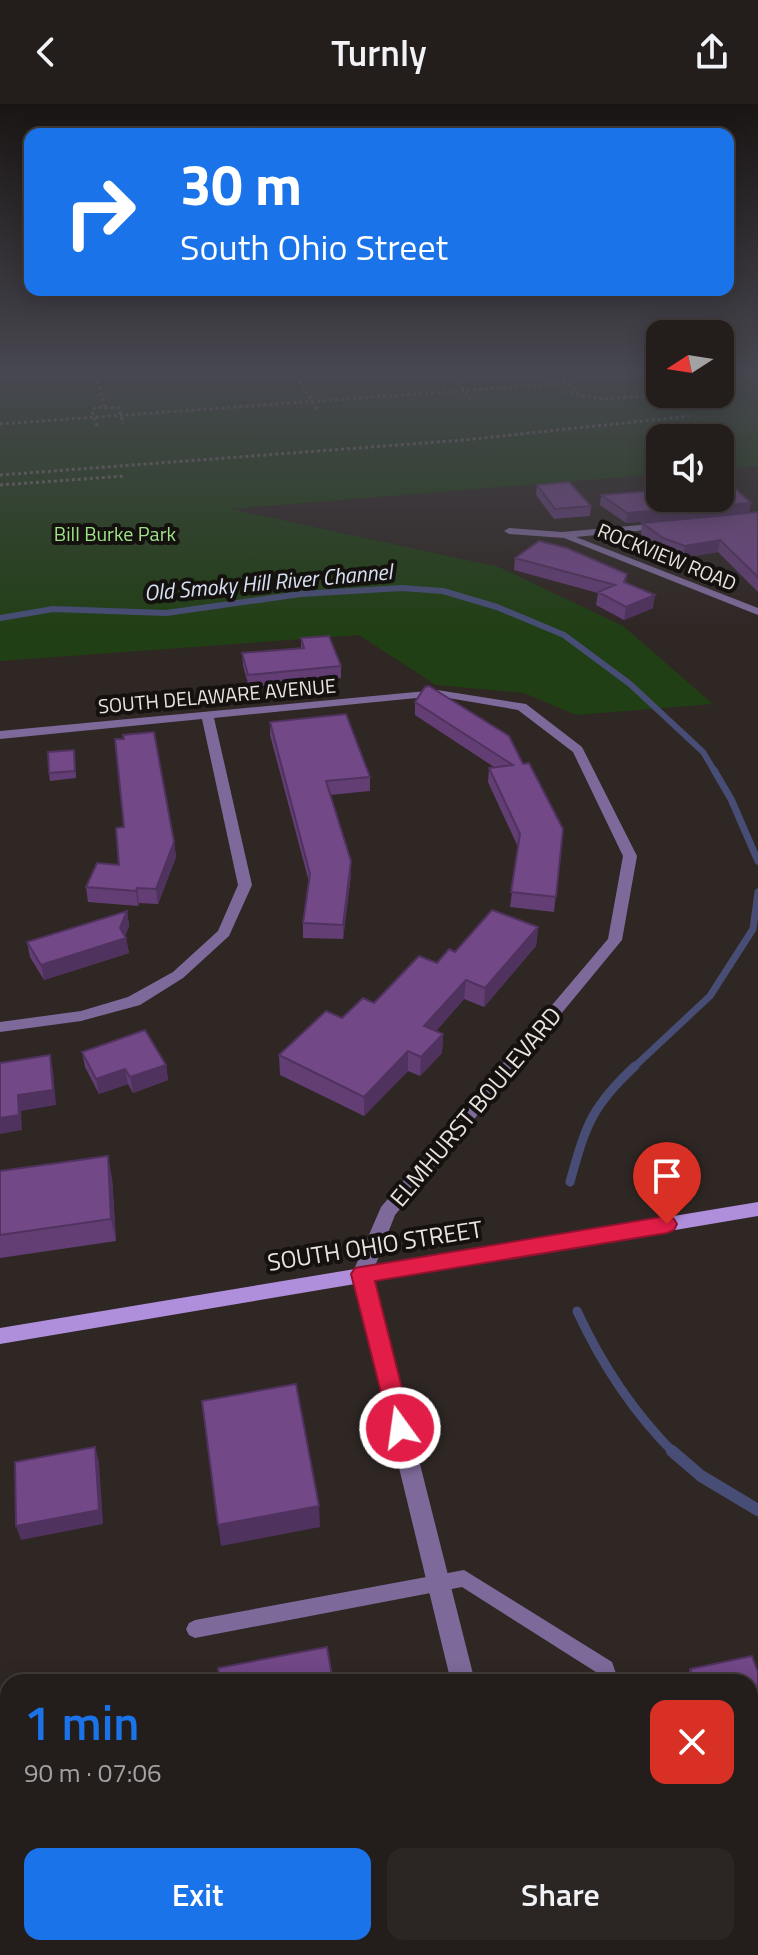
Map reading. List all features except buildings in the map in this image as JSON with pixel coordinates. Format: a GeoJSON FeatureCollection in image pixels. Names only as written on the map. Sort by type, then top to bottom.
{"type":"FeatureCollection","features":[{"type":"Feature","properties":{"kind":"main road","name":"SOUTH OHIO STREET"},"geometry":{"type":"LineString","coordinates":[[0,1336],[758,1209]]}},
{"type":"Feature","properties":{"kind":"street"},"geometry":{"type":"LineString","coordinates":[[509,531],[562,535],[668,526]]}},
{"type":"Feature","properties":{"kind":"street","name":"ROCKVIEW ROAD"},"geometry":{"type":"LineString","coordinates":[[562,535],[758,612]]}},
{"type":"Feature","properties":{"kind":"street","name":"SOUTH DELAWARE AVENUE"},"geometry":{"type":"LineString","coordinates":[[0,735],[437,693]]}},
{"type":"Feature","properties":{"kind":"street","name":"ELMHURST BOULEVARD"},"geometry":{"type":"LineString","coordinates":[[362,1274],[387,1212],[615,940],[630,856],[578,750],[522,707],[437,693]]}},
{"type":"Feature","properties":{"kind":"street"},"geometry":{"type":"LineString","coordinates":[[0,1027],[81,1016],[134,1001],[178,975],[224,933],[245,885],[207,715]]}},
{"type":"Feature","properties":{"kind":"street"},"geometry":{"type":"LineString","coordinates":[[362,1274],[461,1674]]}},
{"type":"Feature","properties":{"kind":"lane"},"geometry":{"type":"LineString","coordinates":[[195,1629],[464,1578],[606,1668],[608,1674]]}},
{"type":"Feature","properties":{"kind":"path"},"geometry":{"type":"LineString","coordinates":[[0,475],[234,457]]}},
{"type":"Feature","properties":{"kind":"path"},"geometry":{"type":"LineString","coordinates":[[0,485],[125,476]]}},
{"type":"Feature","properties":{"kind":"green space","name":"Bill Burke Park"},"geometry":{"type":"Polygon","coordinates":[[[0,457],[646,457],[646,475],[231,509],[499,567],[623,626],[713,704],[576,715],[524,693],[436,685],[359,635],[0,661],[0,457]]]}},
{"type":"Feature","properties":{"kind":"green space","name":"Bill Burke Park"},"geometry":{"type":"Polygon","coordinates":[[[734,457],[758,457],[758,466],[734,468],[734,457]]]}},
{"type":"Feature","properties":{"kind":"waterway","name":"Old Smoky Hill River Channel"},"geometry":{"type":"LineString","coordinates":[[0,618],[53,609],[166,613],[301,594],[402,588],[443,591],[497,607],[564,635],[630,684],[703,752],[715,772]]}},
{"type":"Feature","properties":{"kind":"waterway","name":"Old Smoky Hill River Channel"},"geometry":{"type":"LineString","coordinates":[[714,770],[731,799],[758,861]]}},
{"type":"Feature","properties":{"kind":"waterway","name":"Old Smoky Hill River Channel"},"geometry":{"type":"LineString","coordinates":[[633,1068],[710,996],[753,929],[758,892]]}},
{"type":"Feature","properties":{"kind":"waterway","name":"Old Smoky Hill River Channel"},"geometry":{"type":"LineString","coordinates":[[570,1182],[592,1118],[609,1093],[635,1066]]}},
{"type":"Feature","properties":{"kind":"waterway","name":"Old Smoky Hill River Channel"},"geometry":{"type":"LineString","coordinates":[[577,1311],[619,1386],[673,1452]]}},
{"type":"Feature","properties":{"kind":"waterway","name":"Old Smoky Hill River Channel"},"geometry":{"type":"LineString","coordinates":[[673,1452],[701,1476],[758,1510]]}},
{"type":"Feature","properties":{"kind":"route"},"geometry":{"type":"LineString","coordinates":[[400,1428],[362,1274],[667,1224]]}}]}
